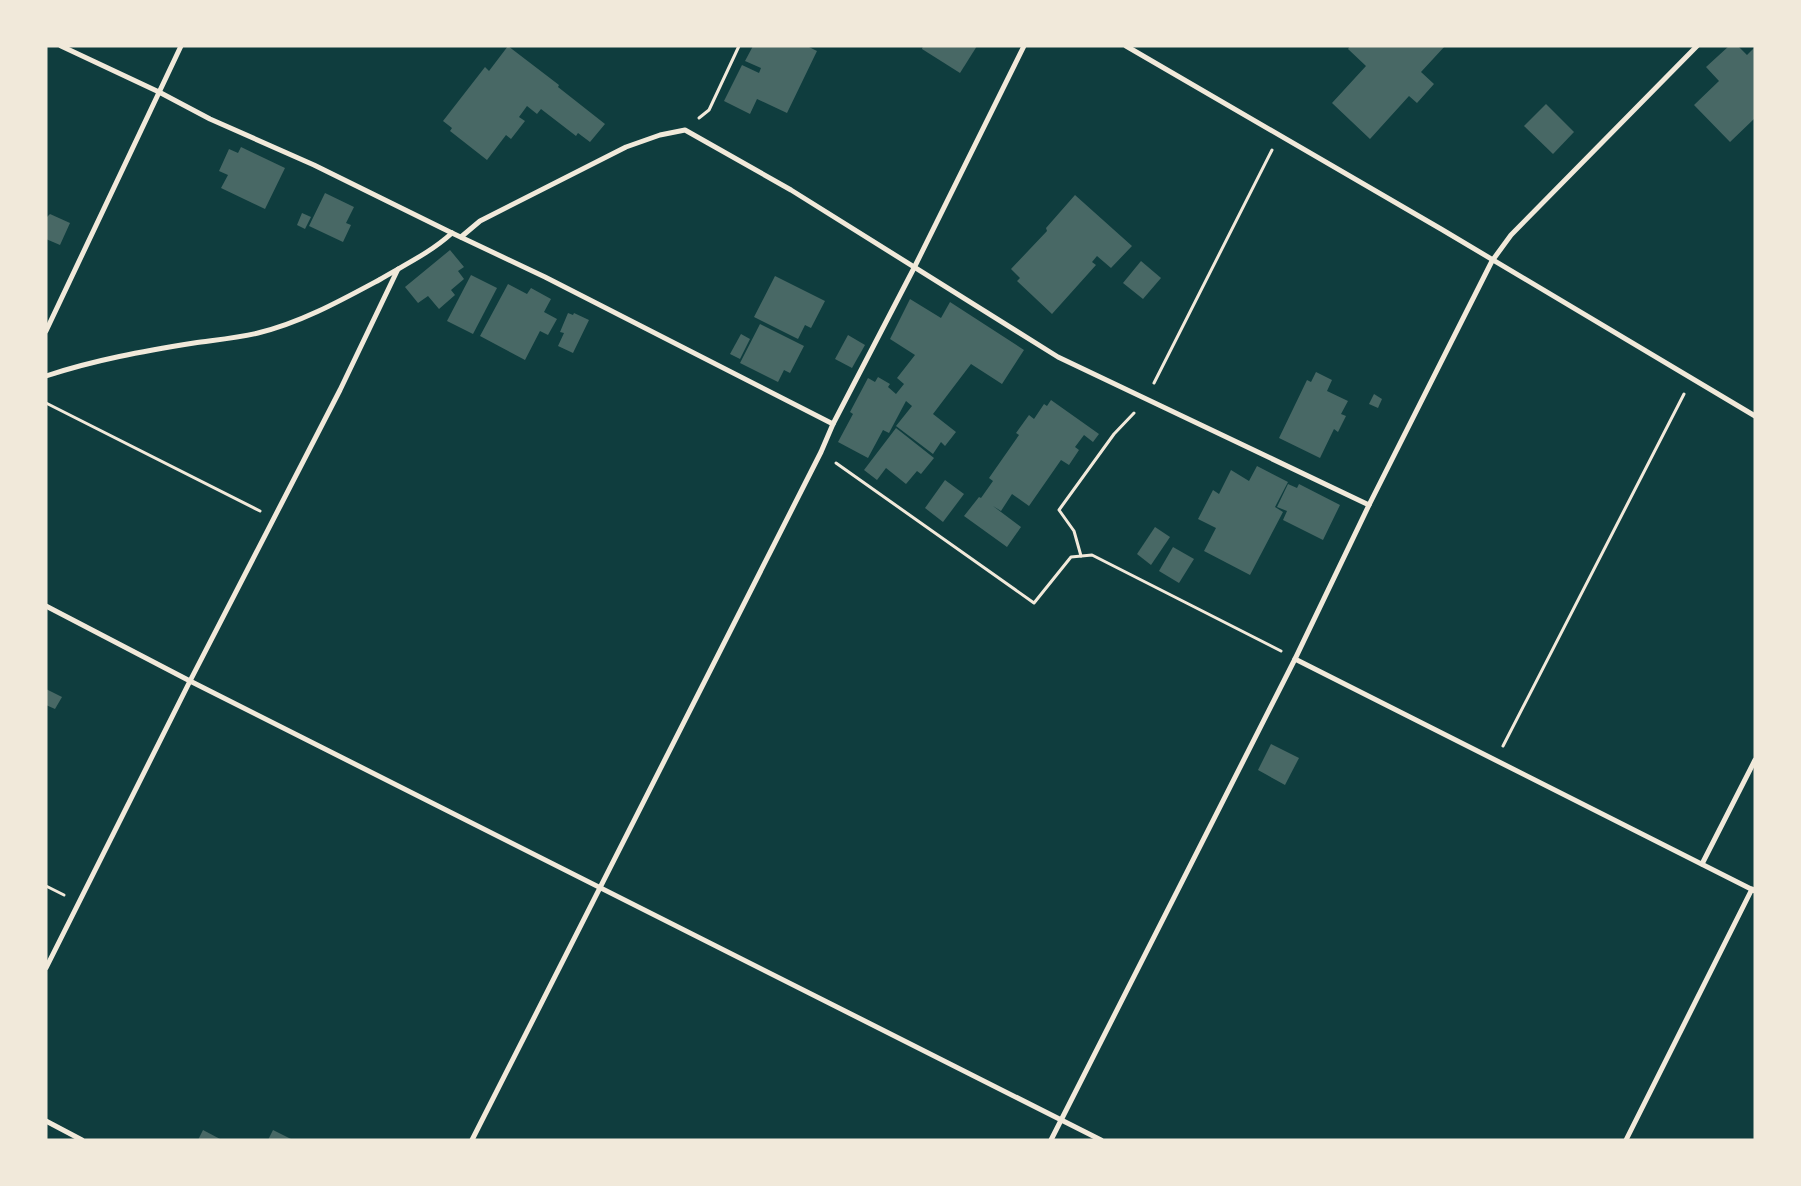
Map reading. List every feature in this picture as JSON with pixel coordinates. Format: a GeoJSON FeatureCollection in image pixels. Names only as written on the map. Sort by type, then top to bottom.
{"type":"FeatureCollection","features":[{"type":"Feature","properties":{"kind":"street"},"geometry":{"type":"LineString","coordinates":[[61,46],[160,92],[210,119],[314,165],[545,277],[833,424]]}},
{"type":"Feature","properties":{"kind":"street"},"geometry":{"type":"LineString","coordinates":[[46,331],[181,46]]}},
{"type":"Feature","properties":{"kind":"street"},"geometry":{"type":"LineString","coordinates":[[472,1140],[821,452],[833,424],[914,268],[1024,46]]}},
{"type":"Feature","properties":{"kind":"street"},"geometry":{"type":"LineString","coordinates":[[1126,46],[1441,229],[1755,416]]}},
{"type":"Feature","properties":{"kind":"street"},"geometry":{"type":"LineString","coordinates":[[1051,1140],[1492,261],[1511,235],[1697,46]]}},
{"type":"Feature","properties":{"kind":"street"},"geometry":{"type":"LineString","coordinates":[[461,237],[480,221],[626,147],[660,135],[685,130],[791,190],[1058,357],[1369,505]]}},
{"type":"Feature","properties":{"kind":"street"},"geometry":{"type":"LineString","coordinates":[[46,376],[147,351],[258,333],[290,323],[338,302],[436,248],[452,233]]}},
{"type":"Feature","properties":{"kind":"street"},"geometry":{"type":"LineString","coordinates":[[46,968],[190,681],[336,399],[398,269]]}},
{"type":"Feature","properties":{"kind":"street"},"geometry":{"type":"LineString","coordinates":[[46,606],[190,681],[1101,1140]]}},
{"type":"Feature","properties":{"kind":"street"},"geometry":{"type":"LineString","coordinates":[[1294,658],[1753,890],[1626,1140]]}},
{"type":"Feature","properties":{"kind":"street"},"geometry":{"type":"LineString","coordinates":[[1702,864],[1755,760]]}},
{"type":"Feature","properties":{"kind":"street"},"geometry":{"type":"LineString","coordinates":[[46,1122],[82,1140]]}},
{"type":"Feature","properties":{"kind":"path"},"geometry":{"type":"LineString","coordinates":[[685,130],[709,110],[739,46]]}},
{"type":"Feature","properties":{"kind":"path"},"geometry":{"type":"LineString","coordinates":[[1081,556],[1074,531],[1059,510],[1114,434],[1146,399],[1279,135]]}},
{"type":"Feature","properties":{"kind":"path"},"geometry":{"type":"LineString","coordinates":[[1496,760],[1692,379]]}},
{"type":"Feature","properties":{"kind":"path"},"geometry":{"type":"LineString","coordinates":[[46,403],[274,518]]}},
{"type":"Feature","properties":{"kind":"path"},"geometry":{"type":"LineString","coordinates":[[821,452],[1034,603],[1071,557],[1092,556],[1294,658]]}},
{"type":"Feature","properties":{"kind":"building"},"geometry":{"type":"Polygon","coordinates":[[[508,46],[559,85],[558,87],[605,124],[590,142],[578,133],[576,136],[541,109],[537,114],[527,106],[519,117],[525,121],[511,139],[506,135],[487,160],[450,131],[452,128],[443,121],[485,67],[489,71],[508,46]]]}},
{"type":"Feature","properties":{"kind":"building"},"geometry":{"type":"Polygon","coordinates":[[[753,46],[807,46],[817,51],[787,113],[757,99],[750,114],[724,101],[742,65],[759,73],[761,68],[745,61],[753,46]]]}},
{"type":"Feature","properties":{"kind":"building"},"geometry":{"type":"Polygon","coordinates":[[[923,46],[977,46],[960,73],[922,49],[923,46]]]}},
{"type":"Feature","properties":{"kind":"building"},"geometry":{"type":"Polygon","coordinates":[[[1350,46],[1445,46],[1421,72],[1434,84],[1417,103],[1409,96],[1370,139],[1332,103],[1366,66],[1348,49],[1350,46]]]}},
{"type":"Feature","properties":{"kind":"building"},"geometry":{"type":"Polygon","coordinates":[[[1729,46],[1738,46],[1747,55],[1755,47],[1755,118],[1730,142],[1694,105],[1719,81],[1706,67],[1729,46]]]}},
{"type":"Feature","properties":{"kind":"building"},"geometry":{"type":"Polygon","coordinates":[[[1546,104],[1574,132],[1553,154],[1524,126],[1546,104]]]}},
{"type":"Feature","properties":{"kind":"building"},"geometry":{"type":"Polygon","coordinates":[[[241,147],[285,168],[265,209],[221,188],[228,175],[219,171],[229,149],[238,153],[241,147]]]}},
{"type":"Feature","properties":{"kind":"building"},"geometry":{"type":"Polygon","coordinates":[[[325,193],[354,207],[346,223],[351,225],[343,242],[309,226],[325,193]]]}},
{"type":"Feature","properties":{"kind":"building"},"geometry":{"type":"Polygon","coordinates":[[[1075,195],[1132,246],[1111,268],[1097,256],[1092,262],[1096,265],[1052,314],[1017,281],[1020,278],[1011,269],[1047,231],[1046,228],[1075,195]]]}},
{"type":"Feature","properties":{"kind":"building"},"geometry":{"type":"Polygon","coordinates":[[[302,213],[311,217],[305,229],[297,225],[302,213]]]}},
{"type":"Feature","properties":{"kind":"building"},"geometry":{"type":"Polygon","coordinates":[[[50,214],[70,223],[60,245],[46,239],[46,218],[50,214]]]}},
{"type":"Feature","properties":{"kind":"building"},"geometry":{"type":"Polygon","coordinates":[[[450,250],[464,267],[458,271],[464,279],[451,290],[455,295],[439,309],[428,296],[418,303],[405,287],[450,250]]]}},
{"type":"Feature","properties":{"kind":"building"},"geometry":{"type":"Polygon","coordinates":[[[1141,261],[1161,278],[1143,299],[1123,283],[1141,261]]]}},
{"type":"Feature","properties":{"kind":"building"},"geometry":{"type":"Polygon","coordinates":[[[471,275],[497,288],[473,334],[447,321],[471,275]]]}},
{"type":"Feature","properties":{"kind":"building"},"geometry":{"type":"Polygon","coordinates":[[[775,276],[825,301],[811,328],[805,325],[798,339],[754,317],[775,276]]]}},
{"type":"Feature","properties":{"kind":"building"},"geometry":{"type":"Polygon","coordinates":[[[508,284],[527,294],[531,288],[551,299],[544,312],[557,319],[548,335],[540,331],[525,360],[480,336],[508,284]]]}},
{"type":"Feature","properties":{"kind":"building"},"geometry":{"type":"Polygon","coordinates":[[[910,299],[941,318],[950,302],[1024,350],[1002,384],[971,364],[933,414],[956,432],[945,446],[941,442],[933,454],[896,426],[912,406],[906,401],[889,433],[883,430],[868,458],[838,442],[853,414],[850,412],[868,378],[875,382],[878,377],[890,384],[888,387],[896,394],[904,384],[897,378],[915,355],[890,339],[910,299]]]}},
{"type":"Feature","properties":{"kind":"building"},"geometry":{"type":"Polygon","coordinates":[[[568,313],[573,315],[574,313],[589,320],[573,353],[558,346],[564,333],[560,332],[568,313]]]}},
{"type":"Feature","properties":{"kind":"building"},"geometry":{"type":"Polygon","coordinates":[[[760,324],[804,346],[790,373],[784,370],[778,382],[740,363],[760,324]]]}},
{"type":"Feature","properties":{"kind":"building"},"geometry":{"type":"Polygon","coordinates":[[[741,334],[750,339],[740,359],[730,354],[741,334]]]}},
{"type":"Feature","properties":{"kind":"building"},"geometry":{"type":"Polygon","coordinates":[[[848,335],[865,345],[852,368],[835,359],[848,335]]]}},
{"type":"Feature","properties":{"kind":"building"},"geometry":{"type":"Polygon","coordinates":[[[1316,372],[1332,380],[1327,391],[1348,401],[1341,414],[1346,416],[1338,432],[1334,429],[1320,458],[1279,438],[1307,380],[1311,382],[1316,372]]]}},
{"type":"Feature","properties":{"kind":"building"},"geometry":{"type":"Polygon","coordinates":[[[1374,394],[1382,399],[1378,408],[1369,404],[1374,394]]]}},
{"type":"Feature","properties":{"kind":"building"},"geometry":{"type":"Polygon","coordinates":[[[1051,400],[1099,434],[1093,442],[1084,435],[1075,447],[1079,450],[1069,465],[1061,460],[1029,506],[1012,494],[1001,511],[993,506],[1021,527],[1007,547],[964,516],[979,497],[981,498],[993,481],[989,478],[1019,435],[1016,433],[1029,415],[1034,419],[1044,404],[1047,406],[1051,400]]]}},
{"type":"Feature","properties":{"kind":"building"},"geometry":{"type":"Polygon","coordinates":[[[896,428],[934,458],[921,474],[917,471],[906,484],[886,468],[877,480],[864,470],[896,428]]]}},
{"type":"Feature","properties":{"kind":"building"},"geometry":{"type":"Polygon","coordinates":[[[1257,466],[1288,482],[1275,507],[1283,512],[1250,575],[1204,551],[1216,528],[1198,519],[1213,490],[1219,494],[1231,470],[1249,481],[1257,466]]]}},
{"type":"Feature","properties":{"kind":"building"},"geometry":{"type":"Polygon","coordinates":[[[945,480],[964,494],[943,522],[925,508],[945,480]]]}},
{"type":"Feature","properties":{"kind":"building"},"geometry":{"type":"Polygon","coordinates":[[[1288,484],[1297,488],[1299,484],[1340,505],[1323,540],[1283,520],[1287,511],[1277,507],[1288,484]]]}},
{"type":"Feature","properties":{"kind":"building"},"geometry":{"type":"Polygon","coordinates":[[[1155,527],[1170,537],[1151,565],[1137,554],[1155,527]]]}},
{"type":"Feature","properties":{"kind":"building"},"geometry":{"type":"Polygon","coordinates":[[[1173,547],[1194,559],[1179,583],[1159,571],[1173,547]]]}},
{"type":"Feature","properties":{"kind":"building"},"geometry":{"type":"Polygon","coordinates":[[[46,689],[62,697],[55,709],[46,705],[46,689]]]}},
{"type":"Feature","properties":{"kind":"building"},"geometry":{"type":"Polygon","coordinates":[[[1271,744],[1299,758],[1285,785],[1258,770],[1271,744]]]}},
{"type":"Feature","properties":{"kind":"building"},"geometry":{"type":"Polygon","coordinates":[[[203,1130],[222,1140],[198,1140],[203,1130]]]}},
{"type":"Feature","properties":{"kind":"building"},"geometry":{"type":"Polygon","coordinates":[[[273,1130],[293,1140],[268,1140],[273,1130]]]}}]}
